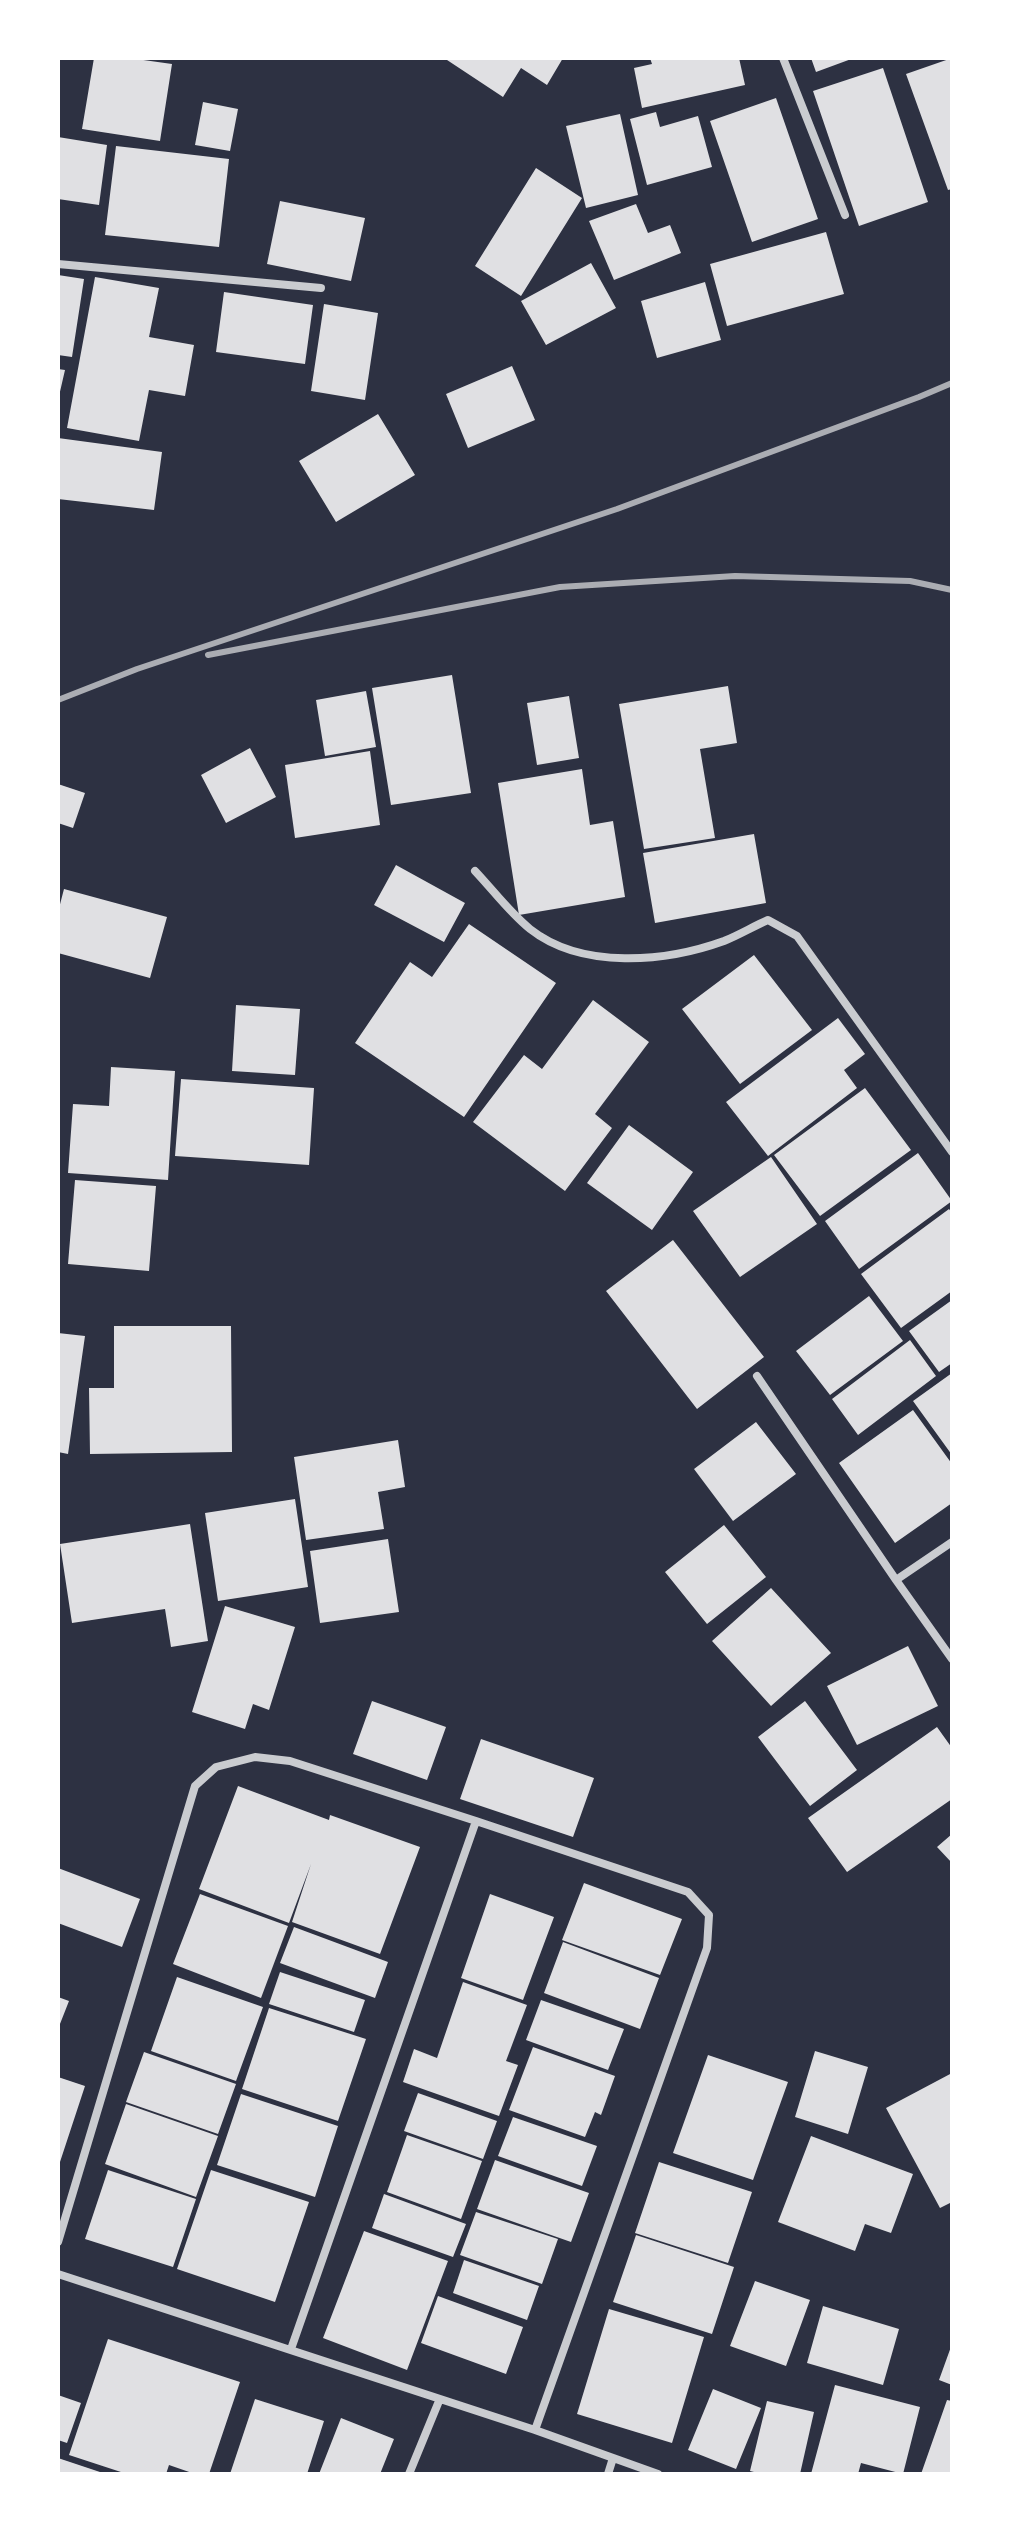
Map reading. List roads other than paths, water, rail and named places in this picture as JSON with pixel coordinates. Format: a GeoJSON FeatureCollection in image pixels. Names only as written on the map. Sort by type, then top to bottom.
{"type":"FeatureCollection","features":[{"type":"Feature","properties":{"kind":"street"},"geometry":{"type":"LineString","coordinates":[[783,58],[845,215]]}},
{"type":"Feature","properties":{"kind":"street"},"geometry":{"type":"LineString","coordinates":[[58,264],[321,288]]}},
{"type":"Feature","properties":{"kind":"street"},"geometry":{"type":"LineString","coordinates":[[475,871],[531,930],[574,952],[625,960],[679,953],[725,941],[768,920],[797,936],[952,1152]]}},
{"type":"Feature","properties":{"kind":"street"},"geometry":{"type":"LineString","coordinates":[[757,1376],[952,1659]]}},
{"type":"Feature","properties":{"kind":"street"},"geometry":{"type":"LineString","coordinates":[[896,1580],[952,1542]]}},
{"type":"Feature","properties":{"kind":"street"},"geometry":{"type":"LineString","coordinates":[[58,2242],[195,1786],[216,1767],[255,1757],[290,1761],[688,1892],[709,1915],[707,1948],[535,2430]]}},
{"type":"Feature","properties":{"kind":"street"},"geometry":{"type":"LineString","coordinates":[[291,2349],[476,1821]]}},
{"type":"Feature","properties":{"kind":"street"},"geometry":{"type":"LineString","coordinates":[[58,2274],[535,2430],[658,2474]]}},
{"type":"Feature","properties":{"kind":"street"},"geometry":{"type":"LineString","coordinates":[[409,2474],[439,2401]]}},
{"type":"Feature","properties":{"kind":"street"},"geometry":{"type":"LineString","coordinates":[[608,2474],[613,2458]]}},
{"type":"Feature","properties":{"kind":"railway"},"geometry":{"type":"LineString","coordinates":[[58,700],[137,669],[617,509],[952,383]]}},
{"type":"Feature","properties":{"kind":"railway"},"geometry":{"type":"LineString","coordinates":[[208,655],[560,587],[735,576],[910,581],[952,590]]}}]}
